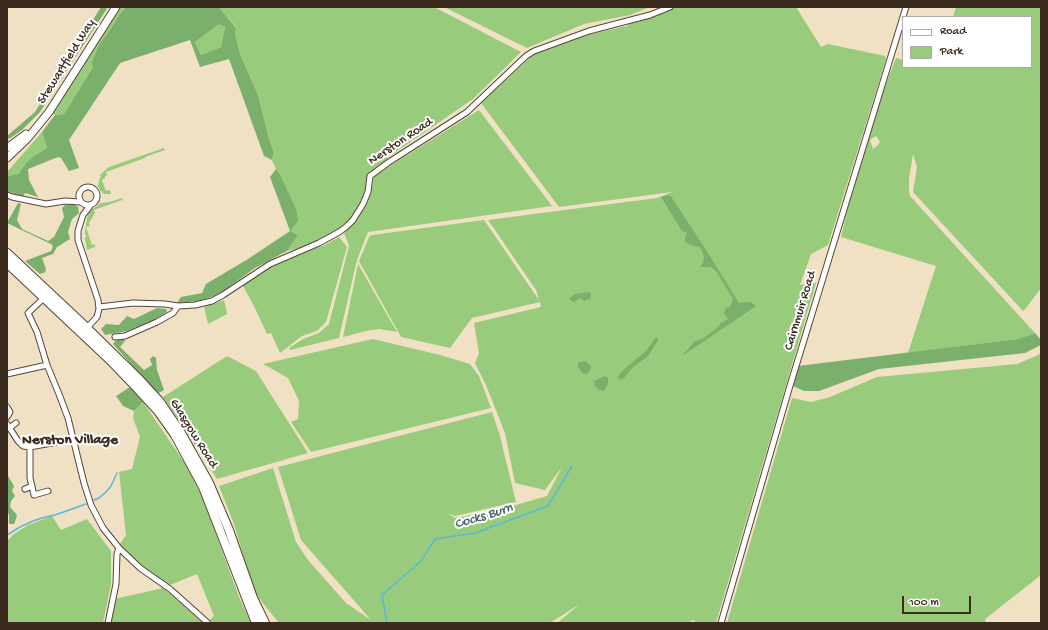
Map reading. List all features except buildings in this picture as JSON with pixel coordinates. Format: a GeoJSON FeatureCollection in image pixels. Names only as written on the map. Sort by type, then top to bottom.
{"type":"FeatureCollection","features":[{"type":"Feature","properties":{"kind":"main road","name":"Glasgow Road"},"geometry":{"type":"LineString","coordinates":[[7,253],[136,386],[158,410],[175,435],[203,487],[256,623]]}},
{"type":"Feature","properties":{"kind":"main road","name":"Glasgow Road"},"geometry":{"type":"LineString","coordinates":[[7,263],[47,295]]}},
{"type":"Feature","properties":{"kind":"main road","name":"Glasgow Road"},"geometry":{"type":"LineString","coordinates":[[84,331],[142,382],[160,402],[181,434],[209,483],[229,530],[253,598],[265,623]]}},
{"type":"Feature","properties":{"kind":"street","name":"Stewartfield Way"},"geometry":{"type":"LineString","coordinates":[[7,158],[27,139],[49,112],[116,7]]}},
{"type":"Feature","properties":{"kind":"street","name":"Nerston Road"},"geometry":{"type":"LineString","coordinates":[[99,307],[133,303],[194,306],[212,301],[270,264],[319,243],[346,227],[353,220],[363,204],[368,192],[370,176],[389,162],[467,112],[526,56],[534,51],[588,30],[650,15],[670,7]]}},
{"type":"Feature","properties":{"kind":"street","name":"Cairnmuir Road"},"geometry":{"type":"LineString","coordinates":[[721,623],[787,396],[902,20]]}},
{"type":"Feature","properties":{"kind":"street","name":"Stewartfield Way"},"geometry":{"type":"LineString","coordinates":[[7,148],[36,128]]}},
{"type":"Feature","properties":{"kind":"street"},"geometry":{"type":"LineString","coordinates":[[65,201],[78,195],[85,187],[94,189],[97,194],[95,203],[90,206],[84,215],[79,228],[78,240],[99,307],[97,317],[84,331]]}},
{"type":"Feature","properties":{"kind":"street"},"geometry":{"type":"LineString","coordinates":[[78,195],[84,215]]}},
{"type":"Feature","properties":{"kind":"street"},"geometry":{"type":"LineString","coordinates":[[9,197],[46,204],[65,201],[80,202],[85,206],[90,206]]}},
{"type":"Feature","properties":{"kind":"street"},"geometry":{"type":"LineString","coordinates":[[47,295],[28,313],[37,332],[47,365],[68,418],[91,505],[103,528],[119,548],[140,568],[170,589],[208,623]]}},
{"type":"Feature","properties":{"kind":"street"},"geometry":{"type":"LineString","coordinates":[[114,337],[125,336],[157,322],[173,313],[178,306]]}},
{"type":"Feature","properties":{"kind":"street"},"geometry":{"type":"LineString","coordinates":[[7,374],[47,365]]}},
{"type":"Feature","properties":{"kind":"street"},"geometry":{"type":"LineString","coordinates":[[7,407],[10,412],[7,417]]}},
{"type":"Feature","properties":{"kind":"street"},"geometry":{"type":"LineString","coordinates":[[16,423],[8,426],[23,446],[30,447],[73,439]]}},
{"type":"Feature","properties":{"kind":"street"},"geometry":{"type":"LineString","coordinates":[[30,447],[30,472],[34,494],[48,491]]}},
{"type":"Feature","properties":{"kind":"street"},"geometry":{"type":"LineString","coordinates":[[25,489],[32,486]]}},
{"type":"Feature","properties":{"kind":"street"},"geometry":{"type":"LineString","coordinates":[[108,623],[116,584],[117,554],[119,548]]}},
{"type":"Feature","properties":{"kind":"green space"},"geometry":{"type":"Polygon","coordinates":[[[101,7],[108,7],[40,112],[22,130],[9,139],[7,136],[35,112],[101,7]]]}},
{"type":"Feature","properties":{"kind":"green space"},"geometry":{"type":"Polygon","coordinates":[[[120,7],[126,7],[100,43],[93,67],[64,114],[55,115],[52,113],[120,7]]]}},
{"type":"Feature","properties":{"kind":"green space"},"geometry":{"type":"Polygon","coordinates":[[[126,7],[219,7],[236,28],[235,33],[240,54],[258,95],[269,139],[274,152],[272,160],[264,156],[229,59],[200,67],[190,40],[120,63],[69,140],[79,168],[69,171],[61,158],[58,157],[28,169],[29,180],[38,197],[25,193],[23,197],[7,191],[7,179],[9,176],[19,174],[32,157],[47,148],[42,132],[55,115],[64,114],[93,67],[92,62],[100,43],[126,7]],[[219,24],[195,42],[201,55],[221,47],[225,27],[219,24]]]}},
{"type":"Feature","properties":{"kind":"green space"},"geometry":{"type":"Polygon","coordinates":[[[219,7],[434,7],[521,52],[473,99],[393,154],[385,154],[389,160],[368,174],[363,200],[346,225],[323,239],[297,249],[287,251],[298,235],[290,231],[279,173],[272,160],[274,152],[269,139],[258,95],[240,54],[235,33],[236,27],[219,7]]]}},
{"type":"Feature","properties":{"kind":"green space"},"geometry":{"type":"Polygon","coordinates":[[[444,7],[650,7],[630,15],[584,24],[527,48],[444,7]]]}},
{"type":"Feature","properties":{"kind":"green space"},"geometry":{"type":"Polygon","coordinates":[[[676,7],[796,7],[821,47],[828,44],[885,56],[886,59],[828,245],[811,254],[800,285],[816,283],[716,623],[698,623],[692,620],[690,623],[557,623],[580,604],[550,623],[279,623],[254,592],[234,524],[219,486],[273,468],[296,542],[308,560],[346,603],[371,620],[301,540],[278,467],[492,412],[500,436],[516,502],[455,516],[448,513],[455,518],[495,511],[547,496],[562,467],[545,490],[515,483],[505,433],[486,385],[475,363],[479,353],[474,323],[541,307],[540,302],[472,318],[450,348],[401,337],[359,261],[369,237],[372,235],[484,220],[539,300],[536,290],[488,220],[657,198],[672,192],[559,207],[481,103],[534,54],[574,38],[627,26],[631,23],[676,7]]]}},
{"type":"Feature","properties":{"kind":"green space"},"geometry":{"type":"Polygon","coordinates":[[[956,7],[1041,7],[1041,288],[1023,311],[913,192],[917,167],[913,154],[909,179],[910,196],[1035,333],[1018,339],[908,353],[936,266],[841,237],[848,207],[879,102],[896,58],[902,60],[902,68],[1032,68],[1032,16],[953,16],[956,7]],[[876,136],[870,140],[873,149],[880,142],[876,136]]]}},
{"type":"Feature","properties":{"kind":"green space"},"geometry":{"type":"Polygon","coordinates":[[[219,24],[225,27],[221,47],[201,55],[195,42],[219,24]]]}},
{"type":"Feature","properties":{"kind":"green space"},"geometry":{"type":"Polygon","coordinates":[[[479,110],[552,206],[368,232],[357,260],[339,338],[290,350],[289,348],[303,339],[319,333],[329,324],[349,246],[344,233],[360,214],[371,194],[374,176],[479,110]]]}},
{"type":"Feature","properties":{"kind":"green space"},"geometry":{"type":"Polygon","coordinates":[[[42,132],[47,148],[32,157],[20,174],[10,176],[7,179],[7,172],[42,132]]]}},
{"type":"Feature","properties":{"kind":"green space"},"geometry":{"type":"Polygon","coordinates":[[[164,148],[165,150],[106,172],[107,175],[102,180],[106,191],[110,190],[111,194],[104,194],[100,190],[98,186],[100,175],[109,167],[164,148]]]}},
{"type":"Feature","properties":{"kind":"green space"},"geometry":{"type":"Polygon","coordinates":[[[276,169],[296,209],[298,221],[290,231],[270,177],[276,169]]]}},
{"type":"Feature","properties":{"kind":"green space"},"geometry":{"type":"Polygon","coordinates":[[[670,195],[739,303],[751,302],[756,306],[682,356],[695,341],[704,338],[721,323],[728,319],[724,313],[726,308],[730,307],[733,299],[716,271],[711,267],[700,267],[703,263],[704,257],[702,250],[699,247],[685,242],[687,233],[682,231],[661,197],[670,195]]]}},
{"type":"Feature","properties":{"kind":"green space"},"geometry":{"type":"Polygon","coordinates":[[[122,198],[124,203],[122,200],[94,210],[95,213],[89,223],[90,226],[86,227],[92,245],[95,244],[95,247],[87,250],[85,231],[87,218],[90,211],[101,203],[122,198]]]}},
{"type":"Feature","properties":{"kind":"green space"},"geometry":{"type":"Polygon","coordinates":[[[18,203],[21,204],[17,220],[22,229],[48,241],[54,237],[64,217],[62,208],[65,205],[73,204],[78,207],[79,213],[72,219],[68,232],[70,239],[57,247],[53,254],[42,258],[46,272],[40,274],[25,261],[51,251],[53,246],[7,223],[18,203]]]}},
{"type":"Feature","properties":{"kind":"green space"},"geometry":{"type":"Polygon","coordinates":[[[290,231],[298,235],[287,251],[255,268],[218,295],[198,301],[177,303],[181,297],[202,293],[206,284],[248,259],[290,231]]]}},
{"type":"Feature","properties":{"kind":"green space"},"geometry":{"type":"Polygon","coordinates":[[[339,237],[347,247],[326,322],[317,331],[302,336],[280,353],[271,333],[267,334],[242,284],[271,266],[288,258],[325,245],[339,237]]]}},
{"type":"Feature","properties":{"kind":"green space"},"geometry":{"type":"Polygon","coordinates":[[[358,264],[397,332],[379,329],[343,337],[358,264]]]}},
{"type":"Feature","properties":{"kind":"green space"},"geometry":{"type":"Polygon","coordinates":[[[590,292],[590,299],[584,301],[580,298],[574,302],[569,299],[575,294],[590,292]]]}},
{"type":"Feature","properties":{"kind":"green space"},"geometry":{"type":"Polygon","coordinates":[[[224,300],[227,314],[208,324],[204,307],[224,300]]]}},
{"type":"Feature","properties":{"kind":"green space"},"geometry":{"type":"Polygon","coordinates":[[[157,308],[166,309],[167,312],[152,321],[127,331],[105,335],[101,329],[106,324],[119,325],[127,316],[134,319],[157,308]]]}},
{"type":"Feature","properties":{"kind":"green space"},"geometry":{"type":"Polygon","coordinates":[[[1035,333],[1041,340],[1041,345],[1025,353],[879,369],[819,391],[804,391],[793,386],[798,366],[1018,339],[1035,333]]]}},
{"type":"Feature","properties":{"kind":"green space"},"geometry":{"type":"Polygon","coordinates":[[[656,337],[658,340],[648,356],[632,368],[625,377],[621,380],[619,379],[618,377],[621,372],[647,350],[656,337]]]}},
{"type":"Feature","properties":{"kind":"green space"},"geometry":{"type":"Polygon","coordinates":[[[117,339],[124,339],[125,341],[120,347],[144,370],[152,365],[150,359],[153,356],[156,358],[157,370],[164,390],[157,394],[113,344],[117,339]]]}},
{"type":"Feature","properties":{"kind":"green space"},"geometry":{"type":"Polygon","coordinates":[[[373,339],[440,355],[470,364],[479,376],[491,408],[311,452],[291,422],[298,419],[299,401],[288,378],[263,364],[373,339]]]}},
{"type":"Feature","properties":{"kind":"green space"},"geometry":{"type":"Polygon","coordinates":[[[1041,353],[1041,575],[985,619],[986,623],[727,623],[792,398],[811,402],[830,397],[877,377],[1017,364],[1041,353]]]}},
{"type":"Feature","properties":{"kind":"green space"},"geometry":{"type":"Polygon","coordinates":[[[227,356],[256,371],[308,453],[217,479],[163,397],[227,356]]]}},
{"type":"Feature","properties":{"kind":"green space"},"geometry":{"type":"Polygon","coordinates":[[[585,361],[591,366],[589,373],[585,374],[581,372],[578,363],[585,361]]]}},
{"type":"Feature","properties":{"kind":"green space"},"geometry":{"type":"Polygon","coordinates":[[[605,376],[608,378],[608,384],[604,391],[599,390],[595,386],[594,381],[605,376]]]}},
{"type":"Feature","properties":{"kind":"green space"},"geometry":{"type":"Polygon","coordinates":[[[130,387],[143,402],[134,411],[123,406],[116,396],[130,387]]]}},
{"type":"Feature","properties":{"kind":"green space"},"geometry":{"type":"Polygon","coordinates":[[[143,402],[186,465],[202,496],[239,597],[251,623],[213,623],[210,620],[214,616],[197,574],[170,585],[118,547],[126,535],[119,472],[132,469],[140,437],[133,418],[134,411],[143,402]]]}},
{"type":"Feature","properties":{"kind":"green space"},"geometry":{"type":"Polygon","coordinates":[[[7,474],[14,486],[12,491],[15,496],[11,501],[10,507],[17,515],[14,524],[9,524],[9,515],[7,511],[7,474]]]}},
{"type":"Feature","properties":{"kind":"green space"},"geometry":{"type":"Polygon","coordinates":[[[52,516],[61,530],[87,519],[111,551],[111,584],[103,623],[7,623],[7,541],[14,534],[28,525],[52,516]]]}},
{"type":"Feature","properties":{"kind":"green space"},"geometry":{"type":"Polygon","coordinates":[[[163,588],[202,622],[111,623],[114,599],[163,588]]]}},
{"type":"Feature","properties":{"kind":"waterway","name":"Cocks Burn"},"geometry":{"type":"LineString","coordinates":[[387,623],[382,595],[421,561],[435,539],[475,533],[548,506],[572,466]]}},
{"type":"Feature","properties":{"kind":"waterway"},"geometry":{"type":"LineString","coordinates":[[94,500],[106,492],[111,486],[117,473]]}},
{"type":"Feature","properties":{"kind":"waterway"},"geometry":{"type":"LineString","coordinates":[[7,535],[33,521],[86,504]]}},
{"type":"Feature","properties":{"kind":"district","name":"Nerston Village"},"geometry":{"type":"Point","coordinates":[70,441]}}]}
